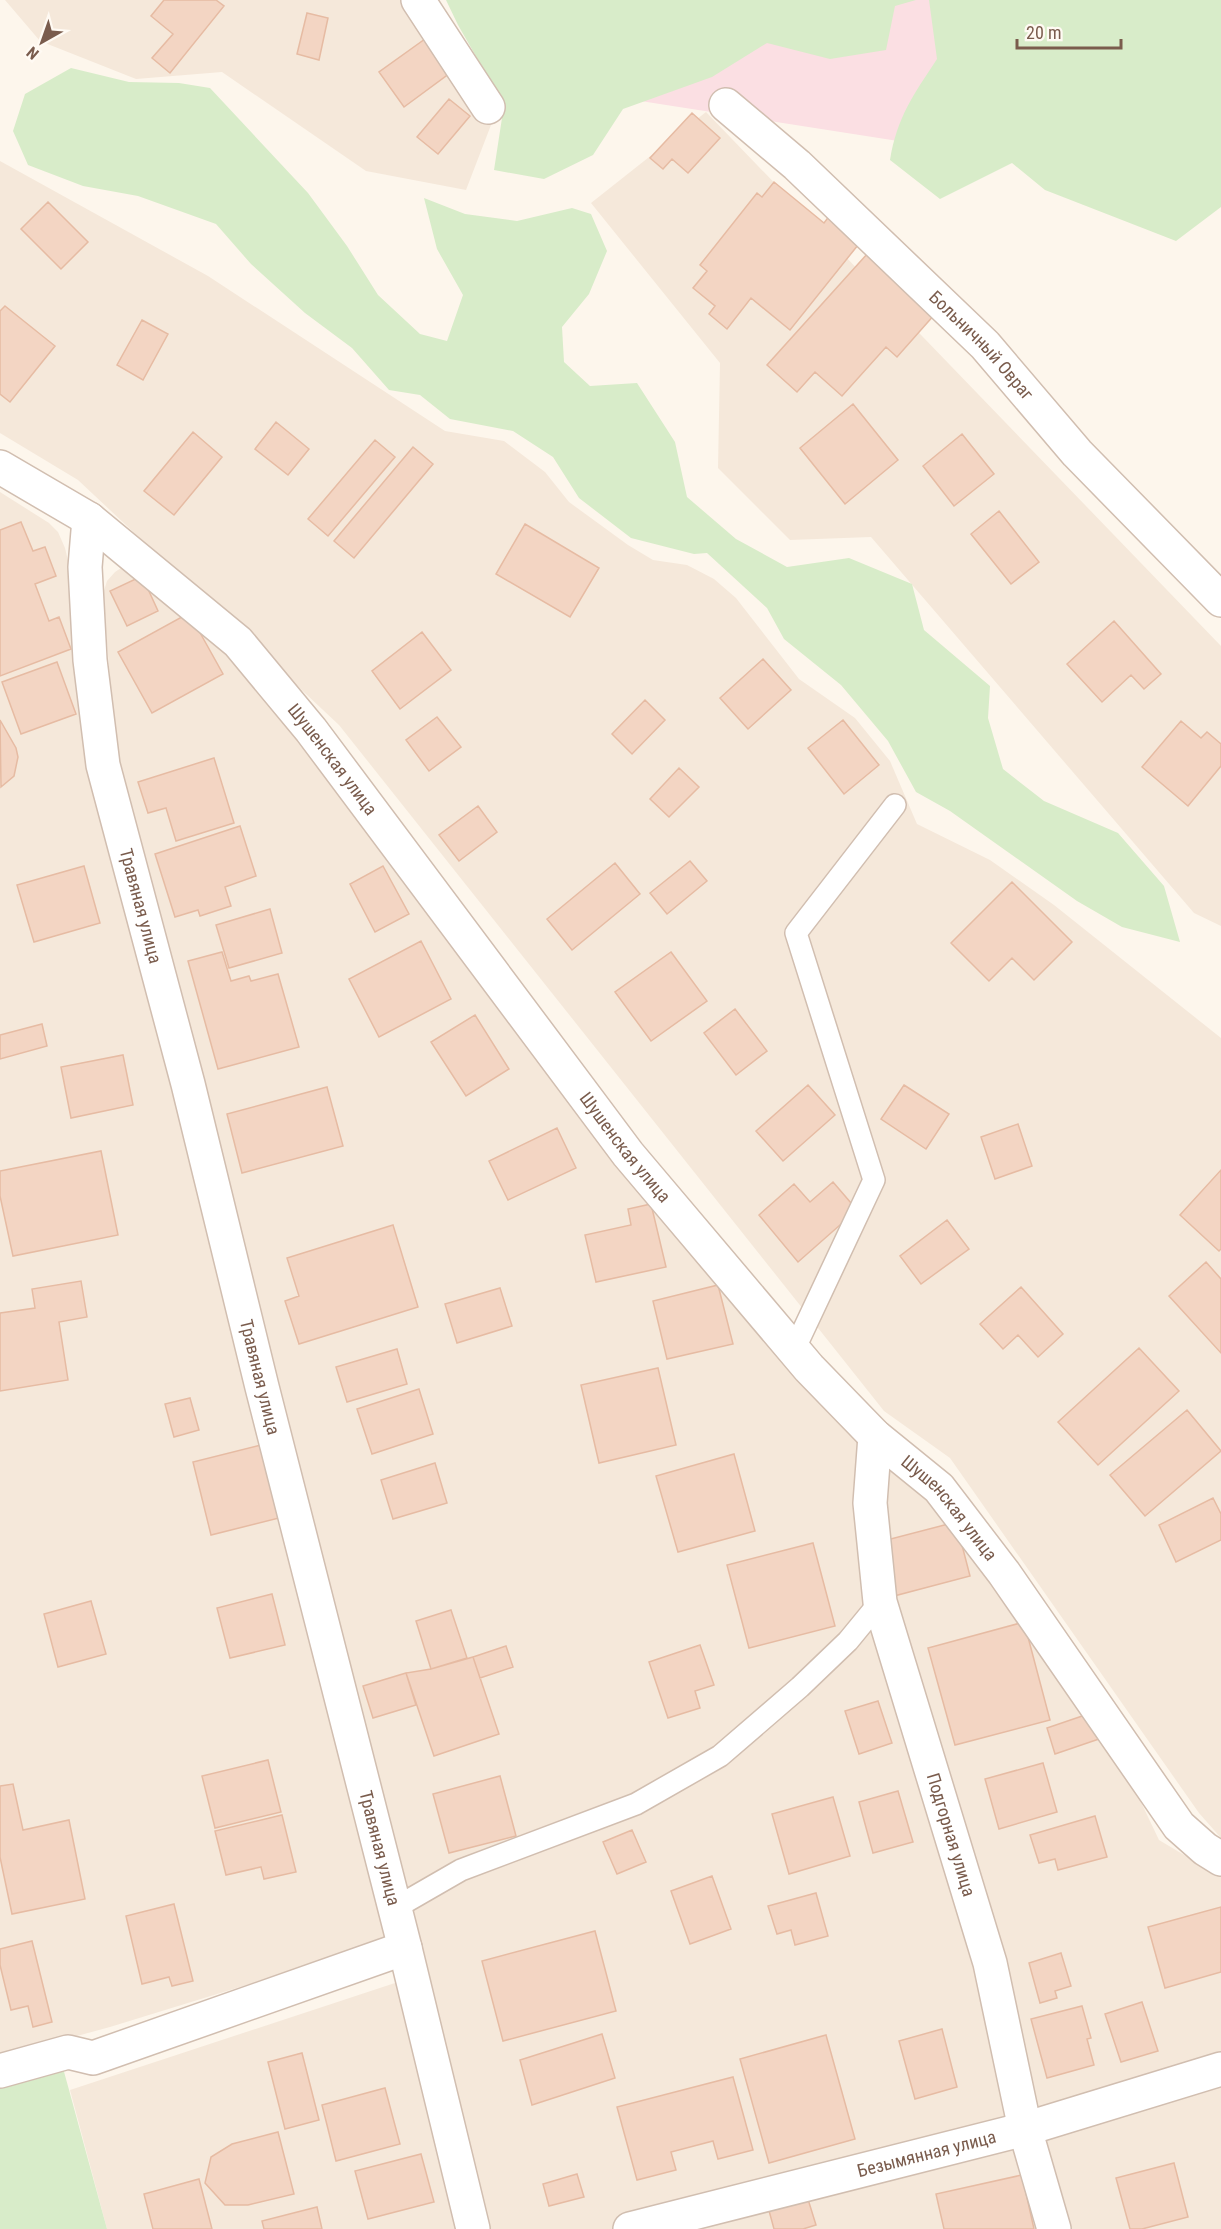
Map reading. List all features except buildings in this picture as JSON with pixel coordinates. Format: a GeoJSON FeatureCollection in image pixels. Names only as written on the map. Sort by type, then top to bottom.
{"type":"FeatureCollection","features":[{"type":"Feature","properties":{"kind":"street"},"geometry":{"type":"LineString","coordinates":[[418,0],[488,107]]}},
{"type":"Feature","properties":{"kind":"street","name":"Больничный Овраг"},"geometry":{"type":"LineString","coordinates":[[726,105],[797,165],[985,345],[1077,453],[1221,600]]}},
{"type":"Feature","properties":{"kind":"street","name":"Шушенская улица"},"geometry":{"type":"LineString","coordinates":[[0,467],[88,519],[238,642],[311,730],[628,1154],[794,1350],[874,1436],[939,1488],[1004,1573],[1179,1826],[1205,1849],[1221,1859]]}},
{"type":"Feature","properties":{"kind":"street","name":"Травяная улица"},"geometry":{"type":"LineString","coordinates":[[88,519],[85,567],[90,660],[103,765],[188,1084],[262,1387],[396,1908],[473,2229]]}},
{"type":"Feature","properties":{"kind":"street","name":"Подгорная улица"},"geometry":{"type":"LineString","coordinates":[[874,1436],[870,1503],[880,1602],[990,1963],[1025,2129],[1054,2229]]}},
{"type":"Feature","properties":{"kind":"street"},"geometry":{"type":"LineString","coordinates":[[0,2071],[68,2052],[93,2058],[405,1948]]}},
{"type":"Feature","properties":{"kind":"street","name":"Безымянная улица"},"geometry":{"type":"LineString","coordinates":[[630,2229],[1025,2129],[1221,2069]]}},
{"type":"Feature","properties":{"kind":"lane"},"geometry":{"type":"LineString","coordinates":[[794,1350],[874,1180],[796,933],[894,805]]}},
{"type":"Feature","properties":{"kind":"lane"},"geometry":{"type":"LineString","coordinates":[[396,1908],[461,1870],[636,1804],[720,1756],[800,1687],[848,1641],[880,1602]]}},
{"type":"Feature","properties":{"kind":"shaded area"},"geometry":{"type":"Polygon","coordinates":[[[5,0],[407,0],[491,125],[466,190],[366,171],[222,72],[136,79],[40,41],[5,0]]]}},
{"type":"Feature","properties":{"kind":"shaded area"},"geometry":{"type":"Polygon","coordinates":[[[539,0],[1221,0],[1207,189],[570,90],[539,0]]]}},
{"type":"Feature","properties":{"kind":"shaded area"},"geometry":{"type":"Polygon","coordinates":[[[706,112],[1221,646],[1221,926],[1194,913],[871,537],[790,540],[718,468],[720,363],[591,203],[706,112]]]}},
{"type":"Feature","properties":{"kind":"shaded area"},"geometry":{"type":"Polygon","coordinates":[[[0,161],[208,276],[445,431],[504,441],[545,472],[569,502],[628,545],[653,560],[687,565],[714,579],[736,598],[799,679],[855,718],[890,761],[917,824],[990,860],[1054,905],[1221,1038],[1221,1838],[1199,1813],[950,1458],[884,1411],[339,725],[78,480],[0,433],[0,161]]]}},
{"type":"Feature","properties":{"kind":"shaded area"},"geometry":{"type":"Polygon","coordinates":[[[0,492],[49,523],[58,532],[65,548],[392,1940],[110,2027],[0,2057],[0,492]]]}},
{"type":"Feature","properties":{"kind":"shaded area"},"geometry":{"type":"Polygon","coordinates":[[[124,566],[225,642],[412,893],[563,1090],[943,1502],[1109,1735],[1159,1840],[1221,1877],[1221,2229],[486,2229],[426,1960],[119,788],[103,594],[107,581],[124,566]]]}},
{"type":"Feature","properties":{"kind":"shaded area"},"geometry":{"type":"Polygon","coordinates":[[[398,1982],[460,2229],[107,2229],[70,2090],[398,1982]]]}},
{"type":"Feature","properties":{"kind":"green space"},"geometry":{"type":"Polygon","coordinates":[[[446,0],[916,0],[895,6],[886,50],[830,59],[767,43],[712,77],[623,109],[593,155],[544,179],[494,170],[504,105],[446,0]]]}},
{"type":"Feature","properties":{"kind":"green space"},"geometry":{"type":"Polygon","coordinates":[[[929,0],[1221,0],[1221,207],[1176,241],[1045,190],[1012,163],[940,199],[890,160],[902,118],[937,59],[929,0]]]}},
{"type":"Feature","properties":{"kind":"green space"},"geometry":{"type":"Polygon","coordinates":[[[71,68],[129,82],[179,83],[210,88],[308,193],[347,246],[378,295],[420,334],[447,341],[463,295],[437,249],[424,198],[465,214],[517,221],[572,208],[591,214],[607,251],[589,294],[562,327],[564,362],[590,386],[637,383],[675,442],[687,497],[736,539],[787,567],[849,558],[912,584],[924,630],[990,686],[988,718],[1003,769],[1044,801],[1118,833],[1164,886],[1180,942],[1122,927],[1077,901],[950,811],[916,792],[888,741],[841,685],[784,639],[767,608],[707,553],[694,554],[631,538],[579,498],[553,457],[513,431],[450,419],[420,395],[389,390],[352,348],[305,313],[251,264],[216,224],[138,196],[83,186],[28,165],[13,131],[25,94],[71,68]]]}},
{"type":"Feature","properties":{"kind":"green space"},"geometry":{"type":"Polygon","coordinates":[[[63,2068],[107,2229],[0,2229],[0,2086],[63,2068]]]}}]}
